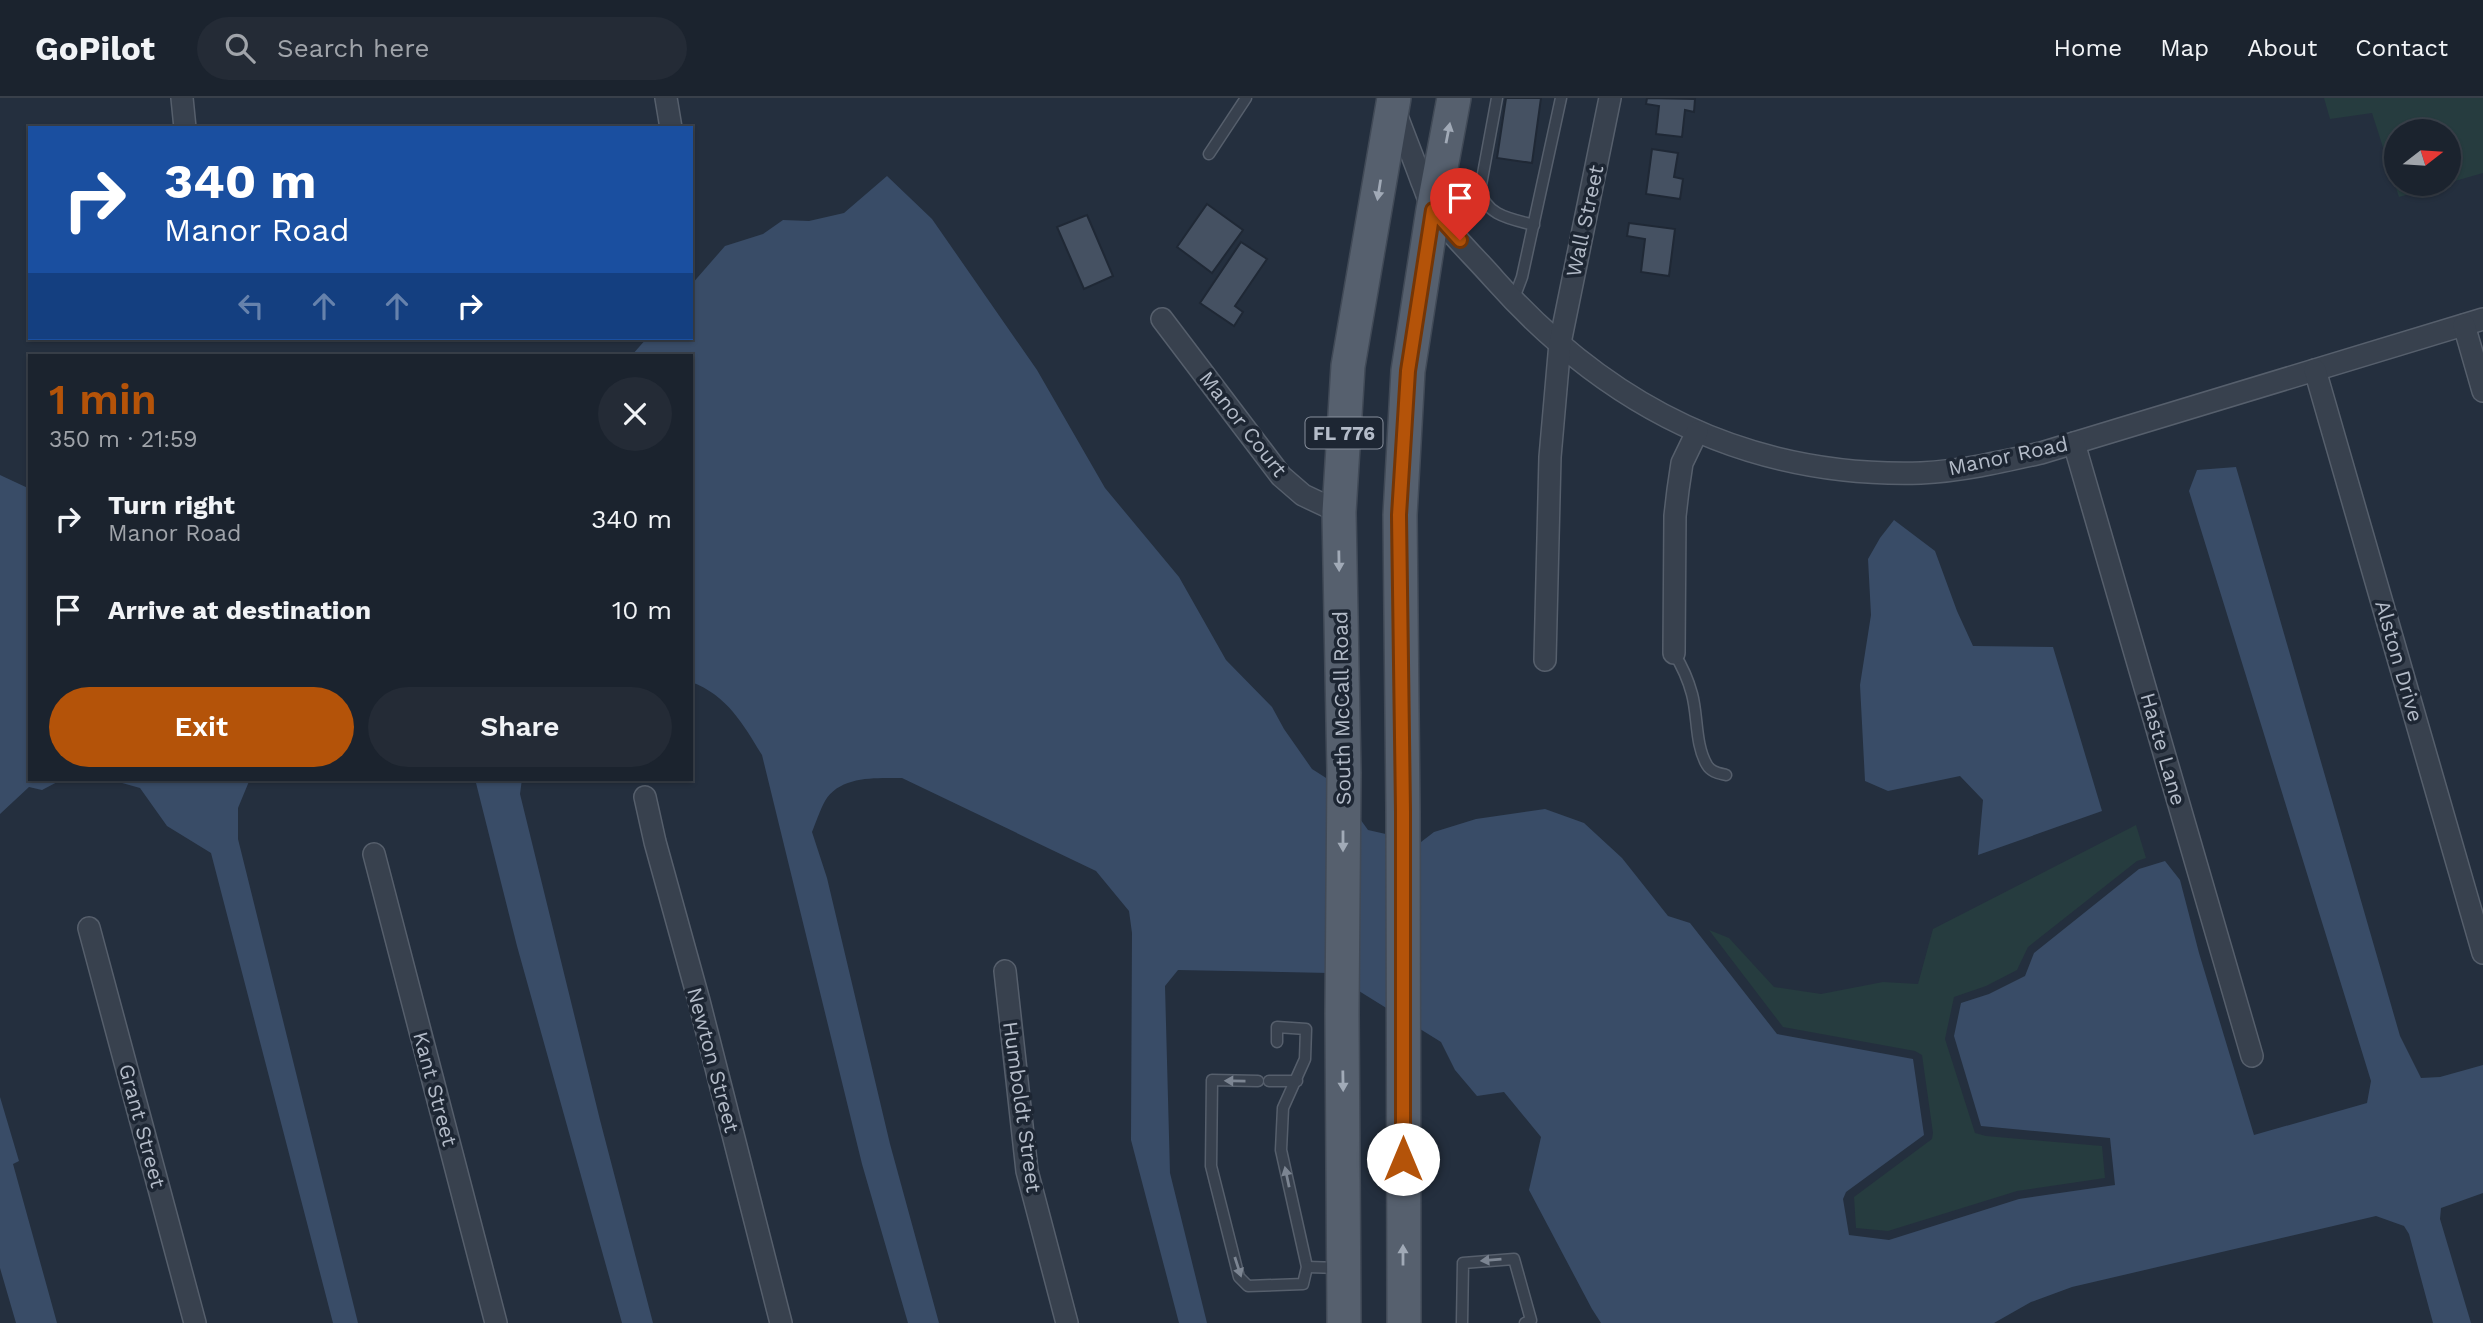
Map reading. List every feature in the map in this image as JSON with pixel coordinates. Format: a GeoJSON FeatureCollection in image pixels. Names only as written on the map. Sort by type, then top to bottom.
{"type":"FeatureCollection","features":[{"type":"Feature","properties":{"kind":"main road","name":"FL 776"},"geometry":{"type":"LineString","coordinates":[[1404,1323],[1403,811],[1399,515],[1408,371],[1454,98]]}},
{"type":"Feature","properties":{"kind":"main road","name":"South McCall Road"},"geometry":{"type":"LineString","coordinates":[[1341,1322],[1345,1268],[1342,1013],[1344,773],[1339,512],[1348,366],[1391,101]]}},
{"type":"Feature","properties":{"kind":"street"},"geometry":{"type":"LineString","coordinates":[[182,98],[185,126]]}},
{"type":"Feature","properties":{"kind":"street"},"geometry":{"type":"LineString","coordinates":[[666,98],[671,126]]}},
{"type":"Feature","properties":{"kind":"street","name":"Wall Street"},"geometry":{"type":"LineString","coordinates":[[1545,660],[1550,457],[1560,344],[1610,98]]}},
{"type":"Feature","properties":{"kind":"street","name":"Manor Road"},"geometry":{"type":"LineString","coordinates":[[1391,101],[1433,210],[1513,301],[1560,344],[1631,398],[1697,432],[1735,447],[1787,461],[1867,472],[1921,473],[1988,465],[2074,443],[2473,322]]}},
{"type":"Feature","properties":{"kind":"street","name":"Manor Court"},"geometry":{"type":"LineString","coordinates":[[1162,319],[1281,476],[1303,495],[1339,512]]}},
{"type":"Feature","properties":{"kind":"street"},"geometry":{"type":"LineString","coordinates":[[2473,322],[2483,391]]}},
{"type":"Feature","properties":{"kind":"street","name":"Alston Drive"},"geometry":{"type":"LineString","coordinates":[[2315,370],[2483,953]]}},
{"type":"Feature","properties":{"kind":"street"},"geometry":{"type":"LineString","coordinates":[[1674,653],[1675,516],[1682,463],[1697,432]]}},
{"type":"Feature","properties":{"kind":"street","name":"Haste Lane"},"geometry":{"type":"LineString","coordinates":[[2074,443],[2252,1056]]}},
{"type":"Feature","properties":{"kind":"street","name":"Newton Street"},"geometry":{"type":"LineString","coordinates":[[645,797],[781,1323]]}},
{"type":"Feature","properties":{"kind":"street","name":"Kant Street"},"geometry":{"type":"LineString","coordinates":[[374,854],[496,1323]]}},
{"type":"Feature","properties":{"kind":"street","name":"Grant Street"},"geometry":{"type":"LineString","coordinates":[[89,928],[195,1323]]}},
{"type":"Feature","properties":{"kind":"street","name":"Humboldt Street"},"geometry":{"type":"LineString","coordinates":[[1005,971],[1027,1171],[1067,1323]]}},
{"type":"Feature","properties":{"kind":"lane"},"geometry":{"type":"LineString","coordinates":[[1209,154],[1246,98]]}},
{"type":"Feature","properties":{"kind":"lane"},"geometry":{"type":"LineString","coordinates":[[1497,98],[1481,195],[1495,214],[1534,225]]}},
{"type":"Feature","properties":{"kind":"lane"},"geometry":{"type":"LineString","coordinates":[[1513,301],[1522,277],[1561,98]]}},
{"type":"Feature","properties":{"kind":"lane"},"geometry":{"type":"LineString","coordinates":[[1674,653],[1683,668],[1692,695],[1706,764],[1712,771],[1726,775]]}},
{"type":"Feature","properties":{"kind":"lane"},"geometry":{"type":"LineString","coordinates":[[1277,1042],[1277,1027],[1306,1029],[1305,1059],[1297,1081],[1283,1108],[1281,1150],[1307,1267],[1303,1284],[1248,1286],[1239,1277],[1231,1226],[1211,1166],[1216,1131],[1212,1080],[1270,1078],[1297,1081]]}},
{"type":"Feature","properties":{"kind":"lane"},"geometry":{"type":"LineString","coordinates":[[1268,1132],[1282,1131]]}},
{"type":"Feature","properties":{"kind":"lane"},"geometry":{"type":"LineString","coordinates":[[1283,1216],[1295,1214]]}},
{"type":"Feature","properties":{"kind":"lane"},"geometry":{"type":"LineString","coordinates":[[1462,1323],[1463,1262],[1514,1259],[1529,1322]]}},
{"type":"Feature","properties":{"kind":"lane"},"geometry":{"type":"LineString","coordinates":[[1307,1267],[1345,1268]]}},
{"type":"Feature","properties":{"kind":"green space"},"geometry":{"type":"Polygon","coordinates":[[[2324,98],[2483,98],[2483,173],[2461,179],[2461,119],[2384,119],[2384,150],[2372,113],[2330,119],[2324,98]]]}},
{"type":"Feature","properties":{"kind":"green space"},"geometry":{"type":"Polygon","coordinates":[[[2136,825],[2146,858],[2137,861],[2028,947],[2017,970],[1986,986],[1954,997],[1945,1039],[1975,1133],[2102,1146],[2105,1178],[2017,1191],[1888,1231],[1856,1228],[1854,1197],[1932,1139],[1922,1055],[1915,1051],[1783,1027],[1709,930],[1729,938],[1774,987],[1821,994],[1883,982],[1918,984],[1933,929],[2136,825]]]}},
{"type":"Feature","properties":{"kind":"water"},"geometry":{"type":"Polygon","coordinates":[[[887,176],[932,219],[1037,370],[1105,488],[1179,577],[1226,660],[1272,707],[1312,769],[1334,783],[1368,830],[1421,842],[1434,832],[1476,819],[1545,809],[1584,823],[1622,858],[1668,916],[1690,923],[1777,1034],[1913,1059],[1924,1135],[1846,1192],[1843,1199],[1849,1235],[1889,1240],[2019,1199],[2115,1185],[2110,1138],[1981,1126],[1954,1036],[1961,1003],[1989,994],[2025,976],[2034,953],[2139,869],[2165,861],[2180,880],[2254,1135],[2367,1103],[2371,1081],[2189,491],[2197,470],[2236,467],[2400,1036],[2421,1078],[2440,1077],[2483,1065],[2483,1193],[2441,1208],[2440,1219],[2471,1323],[2433,1323],[2409,1234],[2404,1226],[2376,1216],[2072,1287],[2031,1302],[1994,1323],[1601,1323],[1529,1190],[1541,1137],[1504,1092],[1477,1096],[1455,1070],[1441,1042],[1330,973],[1178,970],[1165,986],[1170,1173],[1207,1323],[1179,1323],[1131,1140],[1132,933],[1129,911],[1096,871],[902,778],[871,778],[849,782],[832,793],[823,805],[812,832],[827,878],[890,1144],[939,1323],[908,1323],[862,1164],[762,755],[733,712],[715,695],[693,683],[693,354],[633,354],[645,340],[693,340],[693,283],[725,246],[763,234],[783,220],[809,221],[844,213],[887,176]]]}},
{"type":"Feature","properties":{"kind":"water"},"geometry":{"type":"Polygon","coordinates":[[[0,475],[28,488],[28,781],[59,781],[42,790],[29,787],[0,814],[0,475]]]}},
{"type":"Feature","properties":{"kind":"water"},"geometry":{"type":"Polygon","coordinates":[[[1894,520],[1935,551],[1973,646],[2053,647],[2102,811],[1978,855],[1983,800],[1960,776],[1888,791],[1865,781],[1860,685],[1871,615],[1868,559],[1894,520]]]}},
{"type":"Feature","properties":{"kind":"water"},"geometry":{"type":"Polygon","coordinates":[[[115,781],[249,781],[238,808],[238,839],[358,1323],[333,1323],[211,853],[167,826],[140,788],[115,781]]]}},
{"type":"Feature","properties":{"kind":"water"},"geometry":{"type":"Polygon","coordinates":[[[476,781],[522,781],[520,794],[653,1323],[622,1323],[517,946],[476,781]]]}},
{"type":"Feature","properties":{"kind":"water"},"geometry":{"type":"Polygon","coordinates":[[[0,1097],[19,1161],[13,1164],[57,1323],[16,1323],[0,1268],[0,1097]]]}},
{"type":"Feature","properties":{"kind":"building"},"geometry":{"type":"Polygon","coordinates":[[[1506,98],[1541,98],[1532,163],[1497,158],[1506,98]]]}},
{"type":"Feature","properties":{"kind":"building"},"geometry":{"type":"Polygon","coordinates":[[[1647,98],[1695,99],[1694,112],[1685,110],[1682,137],[1656,134],[1659,106],[1646,104],[1647,98]]]}},
{"type":"Feature","properties":{"kind":"building"},"geometry":{"type":"Polygon","coordinates":[[[1652,149],[1678,153],[1674,177],[1683,179],[1680,199],[1646,194],[1652,149]]]}},
{"type":"Feature","properties":{"kind":"building"},"geometry":{"type":"Polygon","coordinates":[[[1207,204],[1243,230],[1212,273],[1177,247],[1207,204]]]}},
{"type":"Feature","properties":{"kind":"building"},"geometry":{"type":"Polygon","coordinates":[[[1087,215],[1113,276],[1084,289],[1057,227],[1087,215]]]}},
{"type":"Feature","properties":{"kind":"building"},"geometry":{"type":"Polygon","coordinates":[[[1629,223],[1675,229],[1669,276],[1641,272],[1645,239],[1627,236],[1629,223]]]}},
{"type":"Feature","properties":{"kind":"building"},"geometry":{"type":"Polygon","coordinates":[[[1241,242],[1267,259],[1235,306],[1243,312],[1234,326],[1200,303],[1241,242]]]}},
{"type":"Feature","properties":{"kind":"route"},"geometry":{"type":"LineString","coordinates":[[1403,1159],[1403,811],[1399,515],[1408,371],[1433,210],[1460,240]]}}]}
